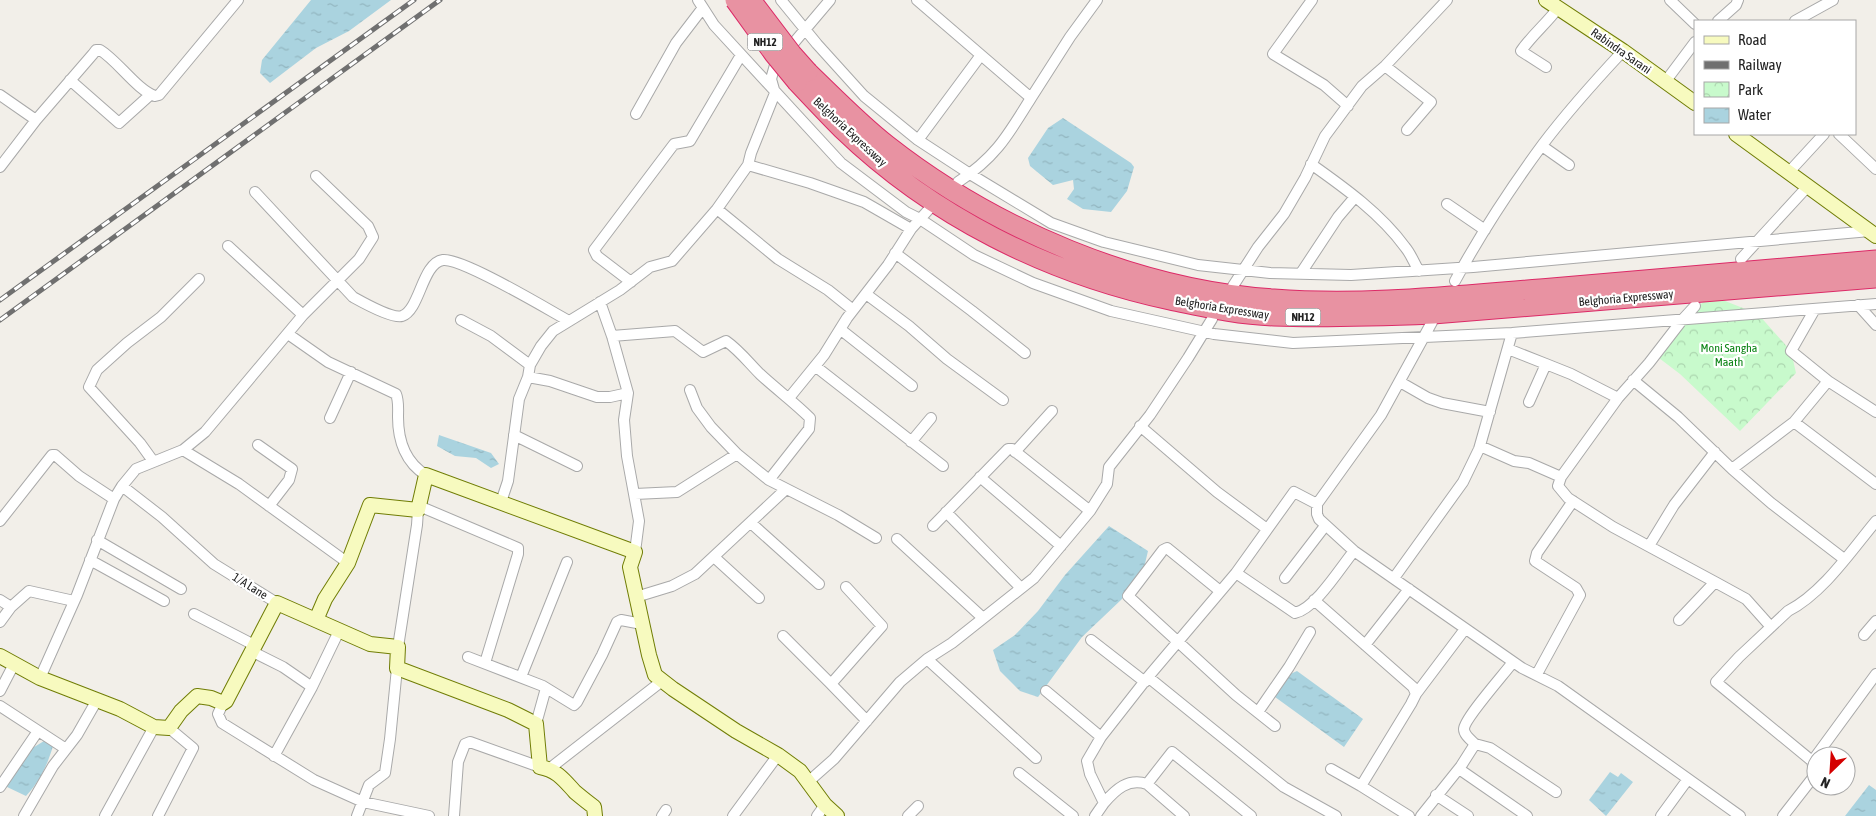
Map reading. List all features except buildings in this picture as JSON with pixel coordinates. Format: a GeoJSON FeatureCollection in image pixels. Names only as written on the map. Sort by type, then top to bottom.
{"type":"FeatureCollection","features":[{"type":"Feature","properties":{"kind":"highway","name":"Belghoria Expressway"},"geometry":{"type":"LineString","coordinates":[[735,0],[774,54],[851,114],[888,146],[969,201],[1014,226],[1061,247],[1106,264],[1181,285],[1230,294],[1302,300],[1394,299],[1876,260]]}},
{"type":"Feature","properties":{"kind":"highway","name":"Belghoria Expressway"},"geometry":{"type":"LineString","coordinates":[[751,0],[792,54],[803,77],[843,129],[881,162],[960,219],[1011,246],[1098,282],[1144,294],[1207,308],[1273,316],[1368,317],[1876,278]]}},
{"type":"Feature","properties":{"kind":"street"},"geometry":{"type":"LineString","coordinates":[[0,167],[36,120],[96,50],[100,50],[150,95],[159,95],[238,0]]}},
{"type":"Feature","properties":{"kind":"street"},"geometry":{"type":"LineString","coordinates":[[781,0],[817,44],[864,96],[918,140],[970,174],[1051,223],[1104,242],[1198,265],[1301,274],[1351,275],[1462,268],[1874,232]]}},
{"type":"Feature","properties":{"kind":"street"},"geometry":{"type":"LineString","coordinates":[[501,502],[508,481],[519,399],[530,365],[541,346],[553,331],[631,282],[650,267],[672,261],[717,209],[748,165],[775,93],[771,79],[775,65],[830,0]]}},
{"type":"Feature","properties":{"kind":"street"},"geometry":{"type":"LineString","coordinates":[[917,0],[1031,98]]}},
{"type":"Feature","properties":{"kind":"street"},"geometry":{"type":"LineString","coordinates":[[928,9],[934,0]]}},
{"type":"Feature","properties":{"kind":"street"},"geometry":{"type":"LineString","coordinates":[[958,182],[991,157],[1003,143],[1070,37],[1097,0]]}},
{"type":"Feature","properties":{"kind":"street"},"geometry":{"type":"LineString","coordinates":[[1312,0],[1273,54],[1324,84],[1348,106]]}},
{"type":"Feature","properties":{"kind":"street"},"geometry":{"type":"LineString","coordinates":[[1233,286],[1284,214],[1312,164],[1325,136],[1362,86],[1385,66],[1447,0]]}},
{"type":"Feature","properties":{"kind":"street"},"geometry":{"type":"LineString","coordinates":[[1670,0],[1694,23]]}},
{"type":"Feature","properties":{"kind":"street"},"geometry":{"type":"LineString","coordinates":[[1719,20],[1738,0]]}},
{"type":"Feature","properties":{"kind":"street"},"geometry":{"type":"LineString","coordinates":[[1797,20],[1833,0]]}},
{"type":"Feature","properties":{"kind":"street"},"geometry":{"type":"LineString","coordinates":[[1546,67],[1521,51],[1536,32],[1549,21],[1554,3]]}},
{"type":"Feature","properties":{"kind":"street","name":"Rabindra Sarani"},"geometry":{"type":"LineString","coordinates":[[1554,3],[1694,102]]}},
{"type":"Feature","properties":{"kind":"street"},"geometry":{"type":"LineString","coordinates":[[636,114],[700,4],[714,25],[841,163],[906,212],[920,219],[974,255],[1033,283],[1111,311],[1204,332],[1293,343],[1512,333],[1876,304]]}},
{"type":"Feature","properties":{"kind":"street"},"geometry":{"type":"LineString","coordinates":[[1665,82],[1694,43]]}},
{"type":"Feature","properties":{"kind":"street"},"geometry":{"type":"LineString","coordinates":[[1455,281],[1486,230],[1542,146],[1578,100],[1623,51]]}},
{"type":"Feature","properties":{"kind":"street"},"geometry":{"type":"LineString","coordinates":[[631,282],[597,256],[594,250],[674,144],[690,141],[741,55]]}},
{"type":"Feature","properties":{"kind":"street"},"geometry":{"type":"LineString","coordinates":[[918,140],[981,55]]}},
{"type":"Feature","properties":{"kind":"street"},"geometry":{"type":"LineString","coordinates":[[1385,66],[1431,102],[1407,130]]}},
{"type":"Feature","properties":{"kind":"street"},"geometry":{"type":"LineString","coordinates":[[70,80],[119,123],[150,95]]}},
{"type":"Feature","properties":{"kind":"street"},"geometry":{"type":"LineString","coordinates":[[0,95],[36,120]]}},
{"type":"Feature","properties":{"kind":"street"},"geometry":{"type":"LineString","coordinates":[[1737,135],[1874,232]]}},
{"type":"Feature","properties":{"kind":"street"},"geometry":{"type":"LineString","coordinates":[[1789,172],[1823,135]]}},
{"type":"Feature","properties":{"kind":"street"},"geometry":{"type":"LineString","coordinates":[[1840,135],[1876,169]]}},
{"type":"Feature","properties":{"kind":"street"},"geometry":{"type":"LineString","coordinates":[[1542,146],[1569,164]]}},
{"type":"Feature","properties":{"kind":"street"},"geometry":{"type":"LineString","coordinates":[[1312,164],[1355,197],[1390,228],[1406,248],[1419,271]]}},
{"type":"Feature","properties":{"kind":"street"},"geometry":{"type":"LineString","coordinates":[[748,165],[810,183],[864,202],[912,229]]}},
{"type":"Feature","properties":{"kind":"street"},"geometry":{"type":"LineString","coordinates":[[40,678],[74,601],[114,499],[122,486],[136,469],[183,450],[205,432],[303,315],[359,259],[373,237],[368,226],[316,176]]}},
{"type":"Feature","properties":{"kind":"street"},"geometry":{"type":"LineString","coordinates":[[1741,259],[1808,186]]}},
{"type":"Feature","properties":{"kind":"street"},"geometry":{"type":"LineString","coordinates":[[255,192],[353,297],[362,303],[395,316],[407,313],[422,287],[429,269],[435,262],[445,260],[471,268],[569,321]]}},
{"type":"Feature","properties":{"kind":"street"},"geometry":{"type":"LineString","coordinates":[[1301,274],[1338,217],[1355,197]]}},
{"type":"Feature","properties":{"kind":"street"},"geometry":{"type":"LineString","coordinates":[[1447,204],[1486,230]]}},
{"type":"Feature","properties":{"kind":"street"},"geometry":{"type":"LineString","coordinates":[[789,398],[815,366],[912,229],[931,207]]}},
{"type":"Feature","properties":{"kind":"street"},"geometry":{"type":"LineString","coordinates":[[717,209],[778,259],[828,290],[854,310]]}},
{"type":"Feature","properties":{"kind":"street"},"geometry":{"type":"LineString","coordinates":[[228,246],[303,315]]}},
{"type":"Feature","properties":{"kind":"street"},"geometry":{"type":"LineString","coordinates":[[895,254],[1025,353]]}},
{"type":"Feature","properties":{"kind":"street"},"geometry":{"type":"LineString","coordinates":[[154,461],[89,387],[97,370],[127,343],[161,317],[199,279]]}},
{"type":"Feature","properties":{"kind":"street"},"geometry":{"type":"LineString","coordinates":[[866,294],[909,326],[947,360],[1003,400]]}},
{"type":"Feature","properties":{"kind":"street"},"geometry":{"type":"LineString","coordinates":[[600,302],[628,393],[624,420],[626,456],[639,521],[635,552],[630,567],[648,655],[655,675],[736,731],[778,754],[800,771],[808,782],[821,811],[838,816]]}},
{"type":"Feature","properties":{"kind":"street"},"geometry":{"type":"LineString","coordinates":[[1858,305],[1876,326]]}},
{"type":"Feature","properties":{"kind":"street"},"geometry":{"type":"LineString","coordinates":[[1696,306],[1683,319],[1649,363],[1618,398],[1561,477],[1558,486],[1573,501],[1613,527],[1746,599],[1771,627]]}},
{"type":"Feature","properties":{"kind":"street"},"geometry":{"type":"LineString","coordinates":[[1815,309],[1791,351],[1828,381],[1876,412]]}},
{"type":"Feature","properties":{"kind":"street"},"geometry":{"type":"LineString","coordinates":[[808,782],[834,758],[900,682],[927,659],[952,643],[1034,578],[1090,511],[1107,484],[1109,466],[1188,358],[1212,319]]}},
{"type":"Feature","properties":{"kind":"street"},"geometry":{"type":"LineString","coordinates":[[461,320],[491,336],[530,365]]}},
{"type":"Feature","properties":{"kind":"street"},"geometry":{"type":"LineString","coordinates":[[1432,322],[1381,415],[1317,504],[1319,519],[1354,551],[1522,668],[1558,686],[1740,816]]}},
{"type":"Feature","properties":{"kind":"street"},"geometry":{"type":"LineString","coordinates":[[840,329],[912,386]]}},
{"type":"Feature","properties":{"kind":"street"},"geometry":{"type":"LineString","coordinates":[[612,336],[675,332],[705,352],[726,341],[747,358],[766,379],[810,418],[809,429],[769,480]]}},
{"type":"Feature","properties":{"kind":"street"},"geometry":{"type":"LineString","coordinates":[[1394,578],[1463,482],[1480,446],[1512,333]]}},
{"type":"Feature","properties":{"kind":"street"},"geometry":{"type":"LineString","coordinates":[[288,334],[328,362],[396,394],[398,423],[403,447],[411,463],[426,475],[635,552]]}},
{"type":"Feature","properties":{"kind":"street"},"geometry":{"type":"LineString","coordinates":[[1508,349],[1571,374],[1618,398]]}},
{"type":"Feature","properties":{"kind":"street"},"geometry":{"type":"LineString","coordinates":[[1529,402],[1546,364]]}},
{"type":"Feature","properties":{"kind":"street"},"geometry":{"type":"LineString","coordinates":[[815,366],[943,466]]}},
{"type":"Feature","properties":{"kind":"street"},"geometry":{"type":"LineString","coordinates":[[330,418],[350,372]]}},
{"type":"Feature","properties":{"kind":"street"},"geometry":{"type":"LineString","coordinates":[[528,376],[550,381],[597,397],[610,397],[628,393]]}},
{"type":"Feature","properties":{"kind":"street"},"geometry":{"type":"LineString","coordinates":[[1633,380],[1678,417],[1732,469],[1772,503],[1844,559]]}},
{"type":"Feature","properties":{"kind":"street"},"geometry":{"type":"LineString","coordinates":[[1732,469],[1794,422],[1828,381]]}},
{"type":"Feature","properties":{"kind":"street"},"geometry":{"type":"LineString","coordinates":[[1400,382],[1428,398],[1442,403],[1490,412]]}},
{"type":"Feature","properties":{"kind":"street"},"geometry":{"type":"LineString","coordinates":[[690,390],[703,417],[737,454],[769,480],[838,515],[876,538]]}},
{"type":"Feature","properties":{"kind":"street"},"geometry":{"type":"LineString","coordinates":[[1015,452],[1052,411]]}},
{"type":"Feature","properties":{"kind":"street"},"geometry":{"type":"LineString","coordinates":[[911,442],[931,418]]}},
{"type":"Feature","properties":{"kind":"street"},"geometry":{"type":"LineString","coordinates":[[1794,422],[1876,484]]}},
{"type":"Feature","properties":{"kind":"street"},"geometry":{"type":"LineString","coordinates":[[1140,426],[1217,492],[1267,529]]}},
{"type":"Feature","properties":{"kind":"street"},"geometry":{"type":"LineString","coordinates":[[514,435],[577,466]]}},
{"type":"Feature","properties":{"kind":"street"},"geometry":{"type":"LineString","coordinates":[[258,445],[292,469],[289,480],[269,506]]}},
{"type":"Feature","properties":{"kind":"street"},"geometry":{"type":"LineString","coordinates":[[1480,446],[1514,461],[1529,463],[1561,477]]}},
{"type":"Feature","properties":{"kind":"street"},"geometry":{"type":"LineString","coordinates":[[933,526],[1008,449],[1015,452],[1090,511]]}},
{"type":"Feature","properties":{"kind":"street"},"geometry":{"type":"LineString","coordinates":[[183,450],[239,484],[348,562]]}},
{"type":"Feature","properties":{"kind":"street"},"geometry":{"type":"LineString","coordinates":[[1649,546],[1674,505],[1715,452]]}},
{"type":"Feature","properties":{"kind":"street"},"geometry":{"type":"LineString","coordinates":[[635,494],[677,492],[737,454]]}},
{"type":"Feature","properties":{"kind":"street"},"geometry":{"type":"LineString","coordinates":[[0,520],[52,455],[55,455],[79,476],[114,499]]}},
{"type":"Feature","properties":{"kind":"street"},"geometry":{"type":"LineString","coordinates":[[357,816],[369,785],[385,772],[390,739],[398,647],[418,508],[426,475]]}},
{"type":"Feature","properties":{"kind":"street"},"geometry":{"type":"LineString","coordinates":[[980,477],[1061,546]]}},
{"type":"Feature","properties":{"kind":"street","name":"1/A Lane"},"geometry":{"type":"LineString","coordinates":[[122,486],[162,517],[214,564],[277,603],[370,644],[398,647]]}},
{"type":"Feature","properties":{"kind":"street"},"geometry":{"type":"LineString","coordinates":[[636,597],[682,582],[696,574],[786,489]]}},
{"type":"Feature","properties":{"kind":"street"},"geometry":{"type":"LineString","coordinates":[[1104,803],[1090,774],[1087,761],[1101,737],[1178,641],[1236,573],[1294,492],[1317,504]]}},
{"type":"Feature","properties":{"kind":"street"},"geometry":{"type":"LineString","coordinates":[[1537,674],[1580,594],[1576,588],[1535,561],[1537,553],[1573,501]]}},
{"type":"Feature","properties":{"kind":"street"},"geometry":{"type":"LineString","coordinates":[[316,620],[325,599],[348,562],[370,505],[418,508],[518,548],[518,554],[485,664]]}},
{"type":"Feature","properties":{"kind":"street"},"geometry":{"type":"LineString","coordinates":[[946,512],[1021,588]]}},
{"type":"Feature","properties":{"kind":"street"},"geometry":{"type":"LineString","coordinates":[[1806,751],[1716,682],[1788,611],[1796,607],[1821,586],[1876,521]]}},
{"type":"Feature","properties":{"kind":"street"},"geometry":{"type":"LineString","coordinates":[[751,524],[819,584]]}},
{"type":"Feature","properties":{"kind":"street"},"geometry":{"type":"LineString","coordinates":[[1285,578],[1325,526]]}},
{"type":"Feature","properties":{"kind":"street"},"geometry":{"type":"LineString","coordinates":[[897,539],[983,618]]}},
{"type":"Feature","properties":{"kind":"street"},"geometry":{"type":"LineString","coordinates":[[97,540],[181,589]]}},
{"type":"Feature","properties":{"kind":"street"},"geometry":{"type":"LineString","coordinates":[[1220,591],[1167,548],[1163,550],[1128,596],[1236,695],[1275,726]]}},
{"type":"Feature","properties":{"kind":"street"},"geometry":{"type":"LineString","coordinates":[[1236,573],[1295,614],[1302,612],[1314,600],[1354,551]]}},
{"type":"Feature","properties":{"kind":"street"},"geometry":{"type":"LineString","coordinates":[[714,557],[759,598]]}},
{"type":"Feature","properties":{"kind":"street"},"geometry":{"type":"LineString","coordinates":[[90,560],[164,600]]}},
{"type":"Feature","properties":{"kind":"street"},"geometry":{"type":"LineString","coordinates":[[521,677],[567,562]]}},
{"type":"Feature","properties":{"kind":"street"},"geometry":{"type":"LineString","coordinates":[[1679,620],[1715,582]]}},
{"type":"Feature","properties":{"kind":"street"},"geometry":{"type":"LineString","coordinates":[[831,684],[882,626],[846,587]]}},
{"type":"Feature","properties":{"kind":"street"},"geometry":{"type":"LineString","coordinates":[[1365,645],[1409,589]]}},
{"type":"Feature","properties":{"kind":"street"},"geometry":{"type":"LineString","coordinates":[[0,622],[11,607],[29,592],[74,601]]}},
{"type":"Feature","properties":{"kind":"street"},"geometry":{"type":"LineString","coordinates":[[0,600],[11,607]]}},
{"type":"Feature","properties":{"kind":"street"},"geometry":{"type":"LineString","coordinates":[[1314,600],[1413,687],[1416,694]]}},
{"type":"Feature","properties":{"kind":"street"},"geometry":{"type":"LineString","coordinates":[[277,603],[226,702],[222,703],[218,714],[219,720],[314,780],[363,802],[429,816]]}},
{"type":"Feature","properties":{"kind":"street"},"geometry":{"type":"LineString","coordinates":[[194,614],[254,649],[312,687]]}},
{"type":"Feature","properties":{"kind":"street"},"geometry":{"type":"LineString","coordinates":[[468,657],[521,677],[546,688],[572,704],[576,704],[617,622],[620,620],[642,624]]}},
{"type":"Feature","properties":{"kind":"street"},"geometry":{"type":"LineString","coordinates":[[1864,635],[1876,621]]}},
{"type":"Feature","properties":{"kind":"street"},"geometry":{"type":"LineString","coordinates":[[1361,786],[1412,704],[1416,694],[1465,629]]}},
{"type":"Feature","properties":{"kind":"street"},"geometry":{"type":"LineString","coordinates":[[274,756],[312,687],[338,631]]}},
{"type":"Feature","properties":{"kind":"street"},"geometry":{"type":"LineString","coordinates":[[1258,712],[1289,668],[1310,632]]}},
{"type":"Feature","properties":{"kind":"street"},"geometry":{"type":"LineString","coordinates":[[783,636],[867,721]]}},
{"type":"Feature","properties":{"kind":"street"},"geometry":{"type":"LineString","coordinates":[[1091,640],[1147,679],[1284,787],[1336,816]]}},
{"type":"Feature","properties":{"kind":"street"},"geometry":{"type":"LineString","coordinates":[[0,656],[40,678],[120,709],[154,727],[169,728],[193,748],[158,816]]}},
{"type":"Feature","properties":{"kind":"street"},"geometry":{"type":"LineString","coordinates":[[927,659],[1036,758]]}},
{"type":"Feature","properties":{"kind":"street"},"geometry":{"type":"LineString","coordinates":[[1513,662],[1476,708],[1464,726],[1463,731],[1476,744],[1490,748],[1556,792]]}},
{"type":"Feature","properties":{"kind":"street"},"geometry":{"type":"LineString","coordinates":[[0,691],[14,664]]}},
{"type":"Feature","properties":{"kind":"street"},"geometry":{"type":"LineString","coordinates":[[397,668],[508,710],[536,724]]}},
{"type":"Feature","properties":{"kind":"street"},"geometry":{"type":"LineString","coordinates":[[1824,746],[1876,674]]}},
{"type":"Feature","properties":{"kind":"street"},"geometry":{"type":"LineString","coordinates":[[545,768],[662,681]]}},
{"type":"Feature","properties":{"kind":"street"},"geometry":{"type":"LineString","coordinates":[[545,768],[536,724],[546,688]]}},
{"type":"Feature","properties":{"kind":"street"},"geometry":{"type":"LineString","coordinates":[[1046,691],[1101,737]]}},
{"type":"Feature","properties":{"kind":"street"},"geometry":{"type":"LineString","coordinates":[[169,728],[181,711],[197,696],[211,698],[222,703]]}},
{"type":"Feature","properties":{"kind":"street"},"geometry":{"type":"LineString","coordinates":[[24,816],[53,766],[97,700]]}},
{"type":"Feature","properties":{"kind":"street"},"geometry":{"type":"LineString","coordinates":[[0,706],[66,749]]}},
{"type":"Feature","properties":{"kind":"street"},"geometry":{"type":"LineString","coordinates":[[105,816],[154,727]]}},
{"type":"Feature","properties":{"kind":"street"},"geometry":{"type":"LineString","coordinates":[[0,788],[38,731]]}},
{"type":"Feature","properties":{"kind":"street"},"geometry":{"type":"LineString","coordinates":[[454,816],[458,762],[465,744],[470,742],[560,774],[577,794],[594,807],[595,816]]}},
{"type":"Feature","properties":{"kind":"street"},"geometry":{"type":"LineString","coordinates":[[1421,816],[1436,795],[1459,769],[1476,744]]}},
{"type":"Feature","properties":{"kind":"street"},"geometry":{"type":"LineString","coordinates":[[1147,784],[1172,752],[1251,816]]}},
{"type":"Feature","properties":{"kind":"street"},"geometry":{"type":"LineString","coordinates":[[733,816],[778,754]]}},
{"type":"Feature","properties":{"kind":"street"},"geometry":{"type":"LineString","coordinates":[[1331,769],[1409,816]]}},
{"type":"Feature","properties":{"kind":"street"},"geometry":{"type":"LineString","coordinates":[[1459,769],[1527,816]]}},
{"type":"Feature","properties":{"kind":"street"},"geometry":{"type":"LineString","coordinates":[[1019,773],[1073,816]]}},
{"type":"Feature","properties":{"kind":"street"},"geometry":{"type":"LineString","coordinates":[[1661,816],[1688,779]]}},
{"type":"Feature","properties":{"kind":"street"},"geometry":{"type":"LineString","coordinates":[[1095,816],[1119,787],[1126,783],[1137,781],[1147,784],[1184,816]]}},
{"type":"Feature","properties":{"kind":"street"},"geometry":{"type":"LineString","coordinates":[[1783,816],[1806,787]]}},
{"type":"Feature","properties":{"kind":"street"},"geometry":{"type":"LineString","coordinates":[[1436,795],[1468,816]]}},
{"type":"Feature","properties":{"kind":"street"},"geometry":{"type":"LineString","coordinates":[[908,816],[918,806]]}},
{"type":"Feature","properties":{"kind":"green space","name":"Moni Sangha Maath"},"geometry":{"type":"Polygon","coordinates":[[[1710,295],[1758,314],[1791,351],[1796,373],[1740,431],[1680,374],[1655,355],[1710,295]]]}},
{"type":"Feature","properties":{"kind":"water"},"geometry":{"type":"Polygon","coordinates":[[[311,0],[391,0],[349,31],[316,48],[270,83],[260,73],[262,60],[311,0]]]}},
{"type":"Feature","properties":{"kind":"water"},"geometry":{"type":"Polygon","coordinates":[[[1063,118],[1131,163],[1134,167],[1127,191],[1111,212],[1083,209],[1067,199],[1074,189],[1073,180],[1053,185],[1030,166],[1028,158],[1048,128],[1063,118]]]}},
{"type":"Feature","properties":{"kind":"water"},"geometry":{"type":"Polygon","coordinates":[[[439,435],[491,453],[499,464],[491,468],[476,458],[455,456],[437,446],[439,435]]]}},
{"type":"Feature","properties":{"kind":"water"},"geometry":{"type":"Polygon","coordinates":[[[1109,526],[1148,551],[1143,572],[1122,599],[1082,637],[1038,697],[1020,691],[1000,671],[993,650],[1015,635],[1038,611],[1065,575],[1109,526]]]}},
{"type":"Feature","properties":{"kind":"water"},"geometry":{"type":"Polygon","coordinates":[[[1297,671],[1363,719],[1344,747],[1275,697],[1288,675],[1297,671]]]}},
{"type":"Feature","properties":{"kind":"water"},"geometry":{"type":"Polygon","coordinates":[[[44,741],[53,746],[42,773],[26,796],[5,786],[31,749],[44,741]]]}},
{"type":"Feature","properties":{"kind":"water"},"geometry":{"type":"Polygon","coordinates":[[[1610,772],[1618,777],[1621,773],[1633,782],[1606,816],[1589,800],[1610,772]]]}},
{"type":"Feature","properties":{"kind":"water"},"geometry":{"type":"Polygon","coordinates":[[[1869,785],[1876,790],[1876,816],[1845,816],[1869,785]]]}},
{"type":"Feature","properties":{"kind":"railway"},"geometry":{"type":"LineString","coordinates":[[0,300],[414,0]]}},
{"type":"Feature","properties":{"kind":"railway"},"geometry":{"type":"LineString","coordinates":[[0,320],[440,0]]}}]}
